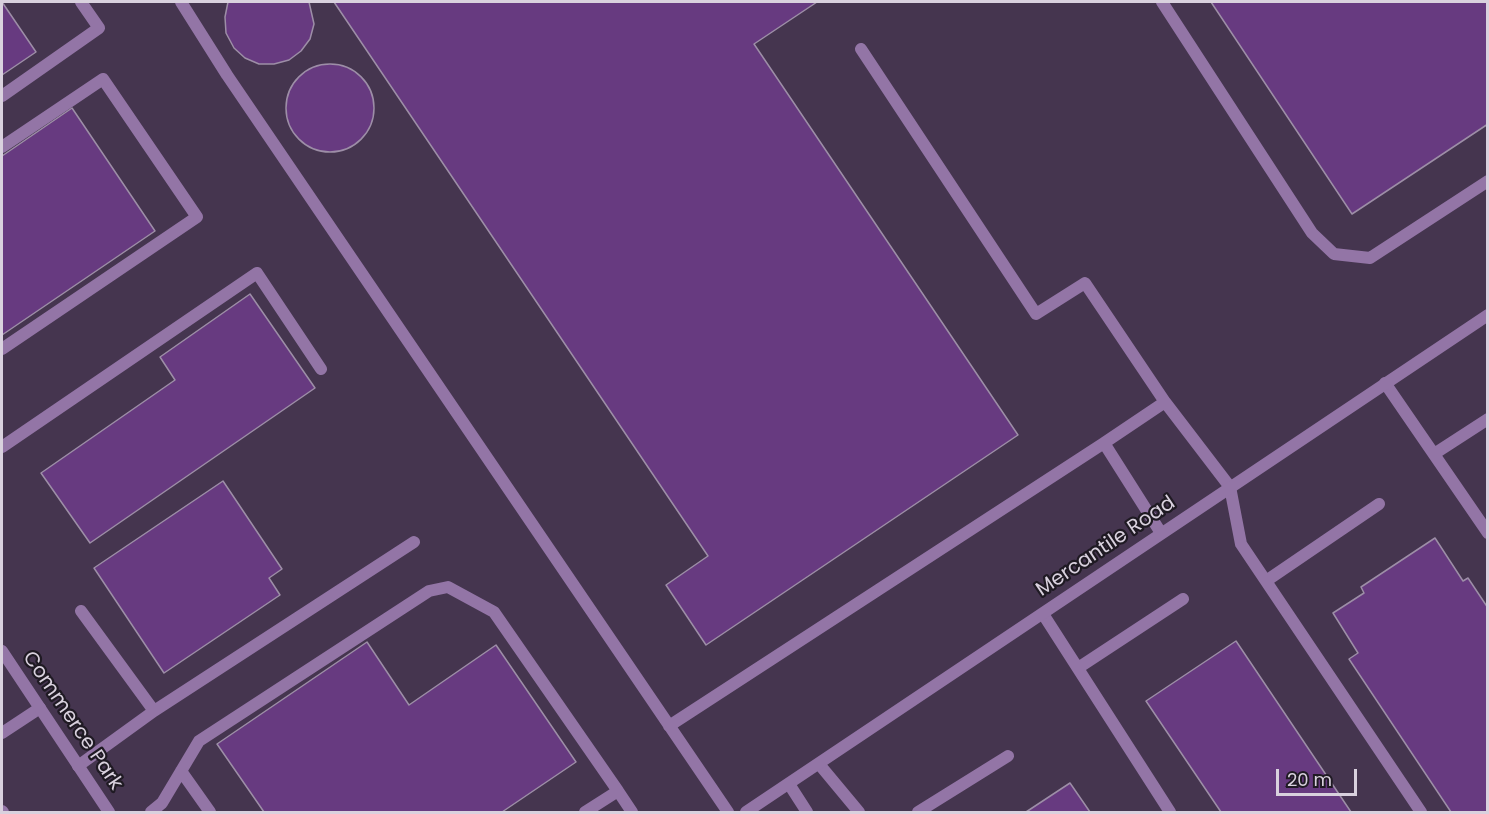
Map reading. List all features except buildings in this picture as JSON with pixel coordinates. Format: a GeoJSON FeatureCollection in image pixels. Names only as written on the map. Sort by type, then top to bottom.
{"type":"FeatureCollection","features":[{"type":"Feature","properties":{"kind":"street"},"geometry":{"type":"LineString","coordinates":[[2,96],[99,28],[81,2]]}},
{"type":"Feature","properties":{"kind":"street"},"geometry":{"type":"LineString","coordinates":[[181,2],[227,75],[728,813]]}},
{"type":"Feature","properties":{"kind":"street"},"geometry":{"type":"LineString","coordinates":[[1162,2],[1312,233],[1334,254],[1370,258],[1488,181]]}},
{"type":"Feature","properties":{"kind":"street"},"geometry":{"type":"LineString","coordinates":[[861,49],[1036,314],[1085,283],[1165,402],[1230,487],[1241,544],[1420,813]]}},
{"type":"Feature","properties":{"kind":"street"},"geometry":{"type":"LineString","coordinates":[[2,147],[104,79],[197,217],[2,350]]}},
{"type":"Feature","properties":{"kind":"street"},"geometry":{"type":"LineString","coordinates":[[2,447],[257,273],[321,369]]}},
{"type":"Feature","properties":{"kind":"street","name":"Mercantile Road"},"geometry":{"type":"LineString","coordinates":[[746,813],[1488,315]]}},
{"type":"Feature","properties":{"kind":"street"},"geometry":{"type":"LineString","coordinates":[[1386,383],[1488,533]]}},
{"type":"Feature","properties":{"kind":"street"},"geometry":{"type":"LineString","coordinates":[[669,726],[1165,402]]}},
{"type":"Feature","properties":{"kind":"street"},"geometry":{"type":"LineString","coordinates":[[1434,454],[1488,419]]}},
{"type":"Feature","properties":{"kind":"street"},"geometry":{"type":"LineString","coordinates":[[1104,443],[1161,533]]}},
{"type":"Feature","properties":{"kind":"street"},"geometry":{"type":"LineString","coordinates":[[1266,581],[1379,504]]}},
{"type":"Feature","properties":{"kind":"street"},"geometry":{"type":"LineString","coordinates":[[78,766],[154,711],[414,542]]}},
{"type":"Feature","properties":{"kind":"street"},"geometry":{"type":"LineString","coordinates":[[151,813],[162,803],[199,741],[429,591],[448,587],[494,612],[632,813]]}},
{"type":"Feature","properties":{"kind":"street"},"geometry":{"type":"LineString","coordinates":[[1078,668],[1183,599]]}},
{"type":"Feature","properties":{"kind":"street"},"geometry":{"type":"LineString","coordinates":[[81,611],[154,711]]}},
{"type":"Feature","properties":{"kind":"street"},"geometry":{"type":"LineString","coordinates":[[1043,614],[1170,813]]}},
{"type":"Feature","properties":{"kind":"street","name":"Commerce Park"},"geometry":{"type":"LineString","coordinates":[[2,651],[110,813]]}},
{"type":"Feature","properties":{"kind":"street"},"geometry":{"type":"LineString","coordinates":[[2,733],[40,708]]}},
{"type":"Feature","properties":{"kind":"street"},"geometry":{"type":"LineString","coordinates":[[918,813],[1008,756]]}},
{"type":"Feature","properties":{"kind":"street"},"geometry":{"type":"LineString","coordinates":[[819,764],[859,813]]}},
{"type":"Feature","properties":{"kind":"street"},"geometry":{"type":"LineString","coordinates":[[181,771],[210,813]]}},
{"type":"Feature","properties":{"kind":"street"},"geometry":{"type":"LineString","coordinates":[[789,784],[807,813]]}},
{"type":"Feature","properties":{"kind":"street"},"geometry":{"type":"LineString","coordinates":[[585,813],[618,791]]}},
{"type":"Feature","properties":{"kind":"shaded area"},"geometry":{"type":"Polygon","coordinates":[[[2,2],[1487,2],[1487,812],[2,812],[2,2]]]}}]}
